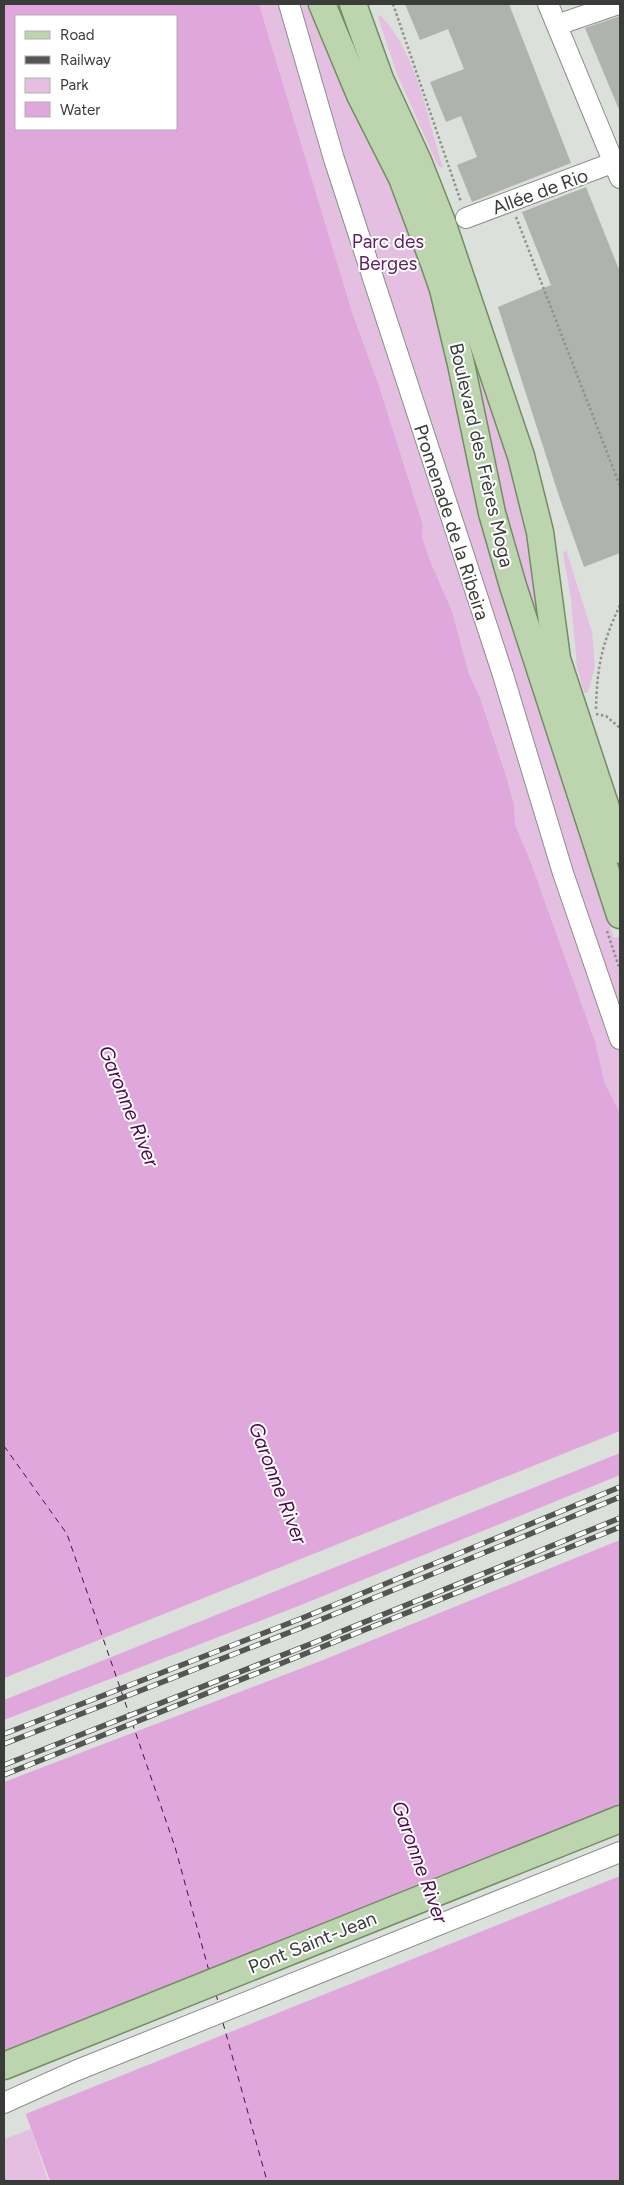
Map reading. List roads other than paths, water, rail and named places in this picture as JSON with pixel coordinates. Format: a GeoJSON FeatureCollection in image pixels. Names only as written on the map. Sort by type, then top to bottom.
{"type":"FeatureCollection","features":[{"type":"Feature","properties":{"kind":"main road","name":"Boulevard des Frères Moga"},"geometry":{"type":"LineString","coordinates":[[322,4],[353,79],[402,178],[434,263],[460,364],[492,513],[516,595],[620,915]]}},
{"type":"Feature","properties":{"kind":"main road","name":"Boulevard des Frères Moga"},"geometry":{"type":"LineString","coordinates":[[353,4],[380,79],[418,161],[442,222],[521,456],[540,532],[557,658],[620,850]]}},
{"type":"Feature","properties":{"kind":"main road","name":"Pont Saint-Jean"},"geometry":{"type":"LineString","coordinates":[[4,2066],[620,1819]]}},
{"type":"Feature","properties":{"kind":"main road","name":"Pont Saint-Jean"},"geometry":{"type":"LineString","coordinates":[[4,2082],[620,1835]]}},
{"type":"Feature","properties":{"kind":"street","name":"Promenade de la Ribeira"},"geometry":{"type":"LineString","coordinates":[[289,4],[334,159],[503,675],[563,873],[620,1039]]}},
{"type":"Feature","properties":{"kind":"street"},"geometry":{"type":"LineString","coordinates":[[548,4],[618,167]]}},
{"type":"Feature","properties":{"kind":"street"},"geometry":{"type":"LineString","coordinates":[[557,25],[618,4]]}},
{"type":"Feature","properties":{"kind":"street","name":"Allée de Rio"},"geometry":{"type":"LineString","coordinates":[[466,218],[618,167]]}},
{"type":"Feature","properties":{"kind":"street"},"geometry":{"type":"LineString","coordinates":[[4,2103],[75,2071],[620,1852]]}},
{"type":"Feature","properties":{"kind":"water","name":"Garonne River"},"geometry":{"type":"Polygon","coordinates":[[[4,4],[259,4],[352,312],[380,389],[423,525],[422,537],[452,611],[469,674],[479,695],[508,782],[514,805],[515,825],[530,860],[595,1041],[605,1084],[620,1113],[620,2181],[50,2181],[4,2054],[4,4]]]}},
{"type":"Feature","properties":{"kind":"railway"},"geometry":{"type":"LineString","coordinates":[[4,1734],[300,1619],[620,1487]]}},
{"type":"Feature","properties":{"kind":"railway"},"geometry":{"type":"LineString","coordinates":[[4,1744],[303,1627],[620,1497]]}},
{"type":"Feature","properties":{"kind":"railway"},"geometry":{"type":"LineString","coordinates":[[4,1765],[313,1643],[620,1518]]}},
{"type":"Feature","properties":{"kind":"railway"},"geometry":{"type":"LineString","coordinates":[[4,1775],[620,1527]]}},
{"type":"Feature","properties":{"kind":"park label","name":"Parc des Berges"},"geometry":{"type":"Point","coordinates":[388,252]}}]}
